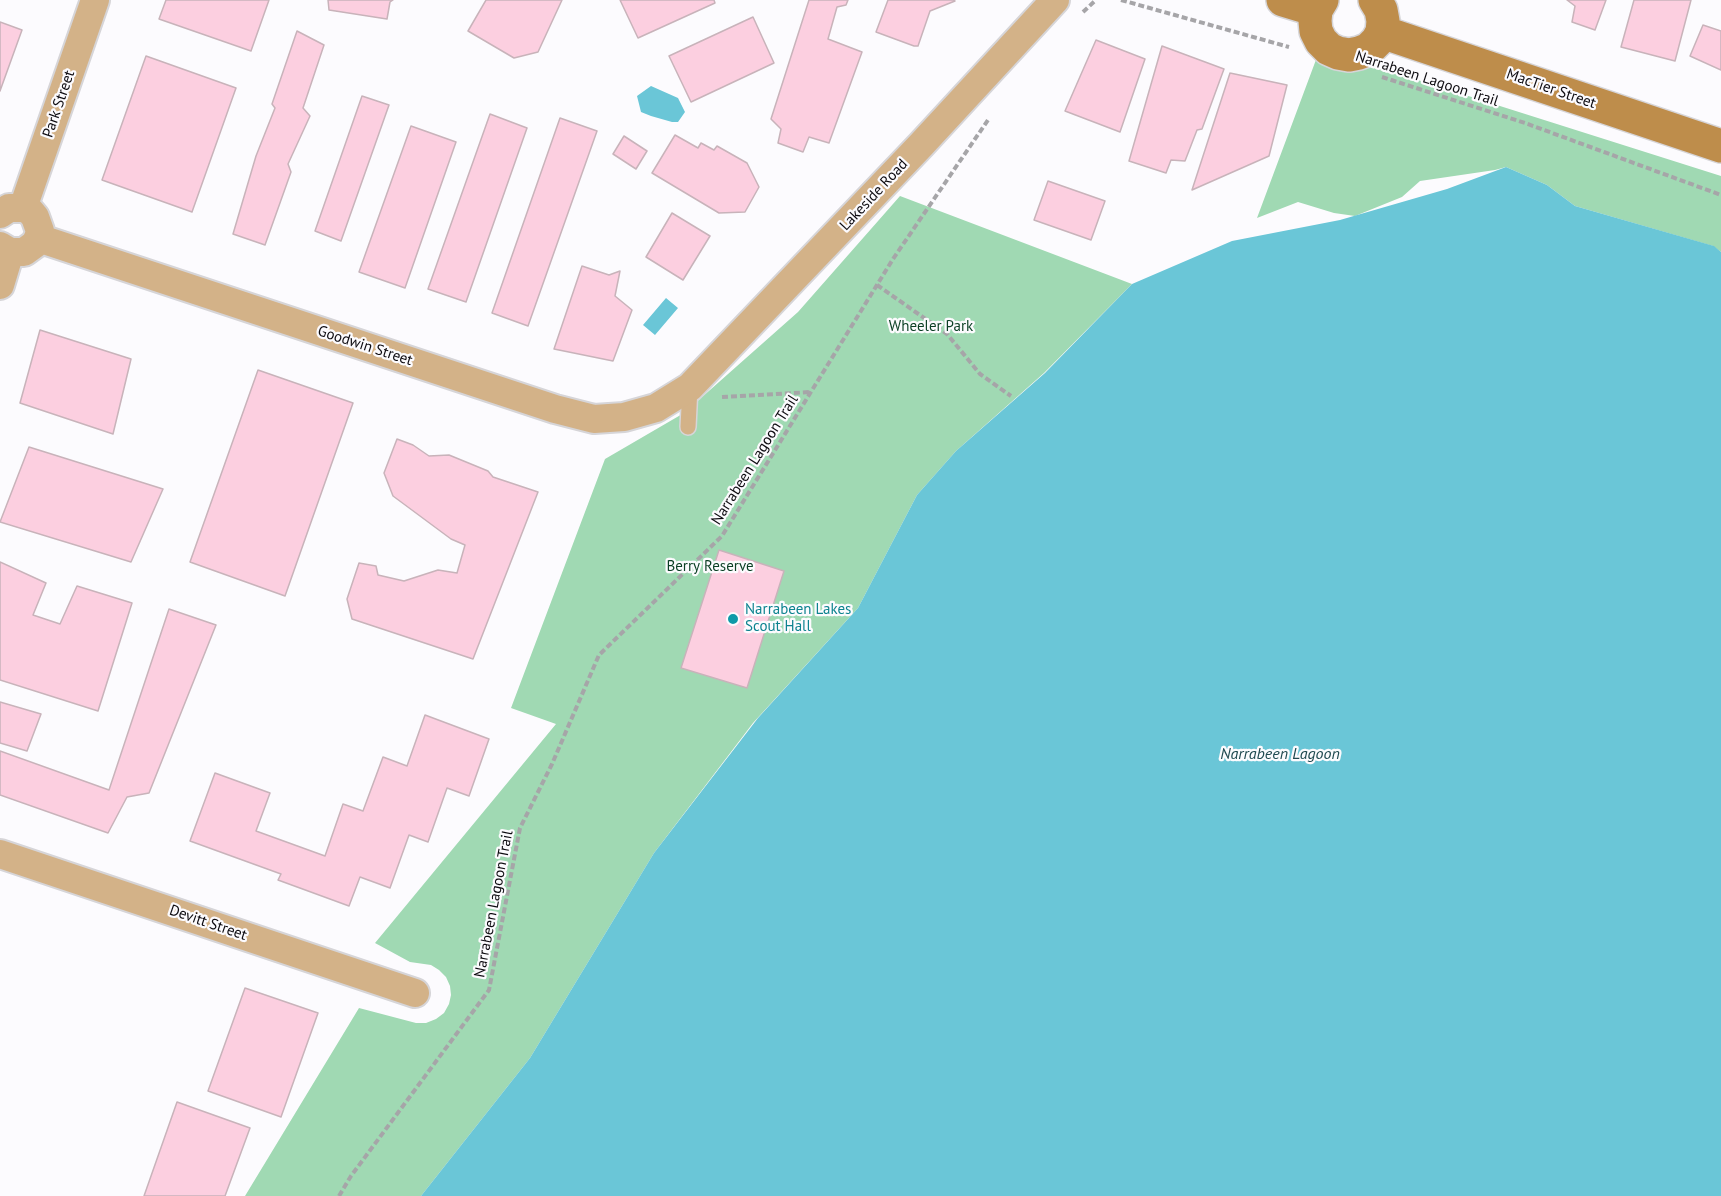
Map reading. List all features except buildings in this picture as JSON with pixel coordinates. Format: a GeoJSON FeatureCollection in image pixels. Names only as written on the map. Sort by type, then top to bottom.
{"type":"FeatureCollection","features":[{"type":"Feature","properties":{"kind":"street","name":"Park Street"},"geometry":{"type":"LineString","coordinates":[[12,211],[95,0]]}},
{"type":"Feature","properties":{"kind":"street","name":"Lakeside Road"},"geometry":{"type":"LineString","coordinates":[[690,387],[905,162],[1055,0]]}},
{"type":"Feature","properties":{"kind":"street"},"geometry":{"type":"LineString","coordinates":[[1283,0],[1319,5],[1314,21],[1321,41],[1329,49],[1348,55],[1369,49],[1382,32],[1381,10],[1375,0]]}},
{"type":"Feature","properties":{"kind":"street","name":"MacTier Street"},"geometry":{"type":"LineString","coordinates":[[1382,32],[1721,146]]}},
{"type":"Feature","properties":{"kind":"street"},"geometry":{"type":"LineString","coordinates":[[0,285],[5,249],[24,252],[30,249],[40,231],[35,216],[30,211],[12,211]]}},
{"type":"Feature","properties":{"kind":"street","name":"Goodwin Street"},"geometry":{"type":"LineString","coordinates":[[38,238],[555,409],[594,419],[624,417],[656,408],[690,387]]}},
{"type":"Feature","properties":{"kind":"street","name":"Devitt Street"},"geometry":{"type":"LineString","coordinates":[[0,854],[415,993]]}},
{"type":"Feature","properties":{"kind":"lane"},"geometry":{"type":"LineString","coordinates":[[688,427],[690,387]]}},
{"type":"Feature","properties":{"kind":"path"},"geometry":{"type":"LineString","coordinates":[[1079,15],[1096,0]]}},
{"type":"Feature","properties":{"kind":"path"},"geometry":{"type":"LineString","coordinates":[[1121,0],[1296,50]]}},
{"type":"Feature","properties":{"kind":"path","name":"Narrabeen Lagoon Trail"},"geometry":{"type":"LineString","coordinates":[[1373,74],[1525,123],[1721,195]]}},
{"type":"Feature","properties":{"kind":"path","name":"Narrabeen Lagoon Trail"},"geometry":{"type":"LineString","coordinates":[[339,1196],[351,1176],[489,990],[520,828],[552,764],[599,655],[722,536],[899,250],[990,117]]}},
{"type":"Feature","properties":{"kind":"path"},"geometry":{"type":"LineString","coordinates":[[877,285],[947,334],[980,374],[1011,396]]}},
{"type":"Feature","properties":{"kind":"green space"},"geometry":{"type":"Polygon","coordinates":[[[1320,49],[1721,176],[1721,252],[1713,246],[1575,206],[1547,185],[1506,167],[1420,181],[1402,197],[1355,216],[1334,213],[1298,202],[1257,218],[1320,49]]]}},
{"type":"Feature","properties":{"kind":"green space","name":"Berry Reserve"},"geometry":{"type":"Polygon","coordinates":[[[900,196],[1132,284],[1044,373],[956,451],[917,495],[858,608],[753,723],[654,853],[530,1058],[421,1196],[245,1196],[359,1008],[416,1023],[426,1023],[444,1013],[449,1004],[450,986],[446,977],[439,970],[431,965],[410,962],[375,943],[556,724],[511,708],[605,459],[684,413],[798,312],[900,196]]]}},
{"type":"Feature","properties":{"kind":"water"},"geometry":{"type":"Polygon","coordinates":[[[651,86],[678,98],[685,112],[678,122],[641,112],[637,96],[651,86]]]}},
{"type":"Feature","properties":{"kind":"water","name":"Narrabeen Lagoon"},"geometry":{"type":"Polygon","coordinates":[[[1506,167],[1547,185],[1575,206],[1714,246],[1721,252],[1721,1196],[421,1196],[530,1058],[654,853],[758,718],[858,608],[917,495],[956,451],[1045,373],[1132,284],[1232,241],[1340,220],[1447,189],[1506,167]]]}},
{"type":"Feature","properties":{"kind":"water"},"geometry":{"type":"Polygon","coordinates":[[[666,298],[678,308],[655,335],[643,325],[666,298]]]}},
{"type":"Feature","properties":{"kind":"place","name":"Narrabeen Lakes Scout Hall"},"geometry":{"type":"Point","coordinates":[733,619]}},
{"type":"Feature","properties":{"kind":"park label","name":"Wheeler Park"},"geometry":{"type":"Point","coordinates":[931,327]}}]}
